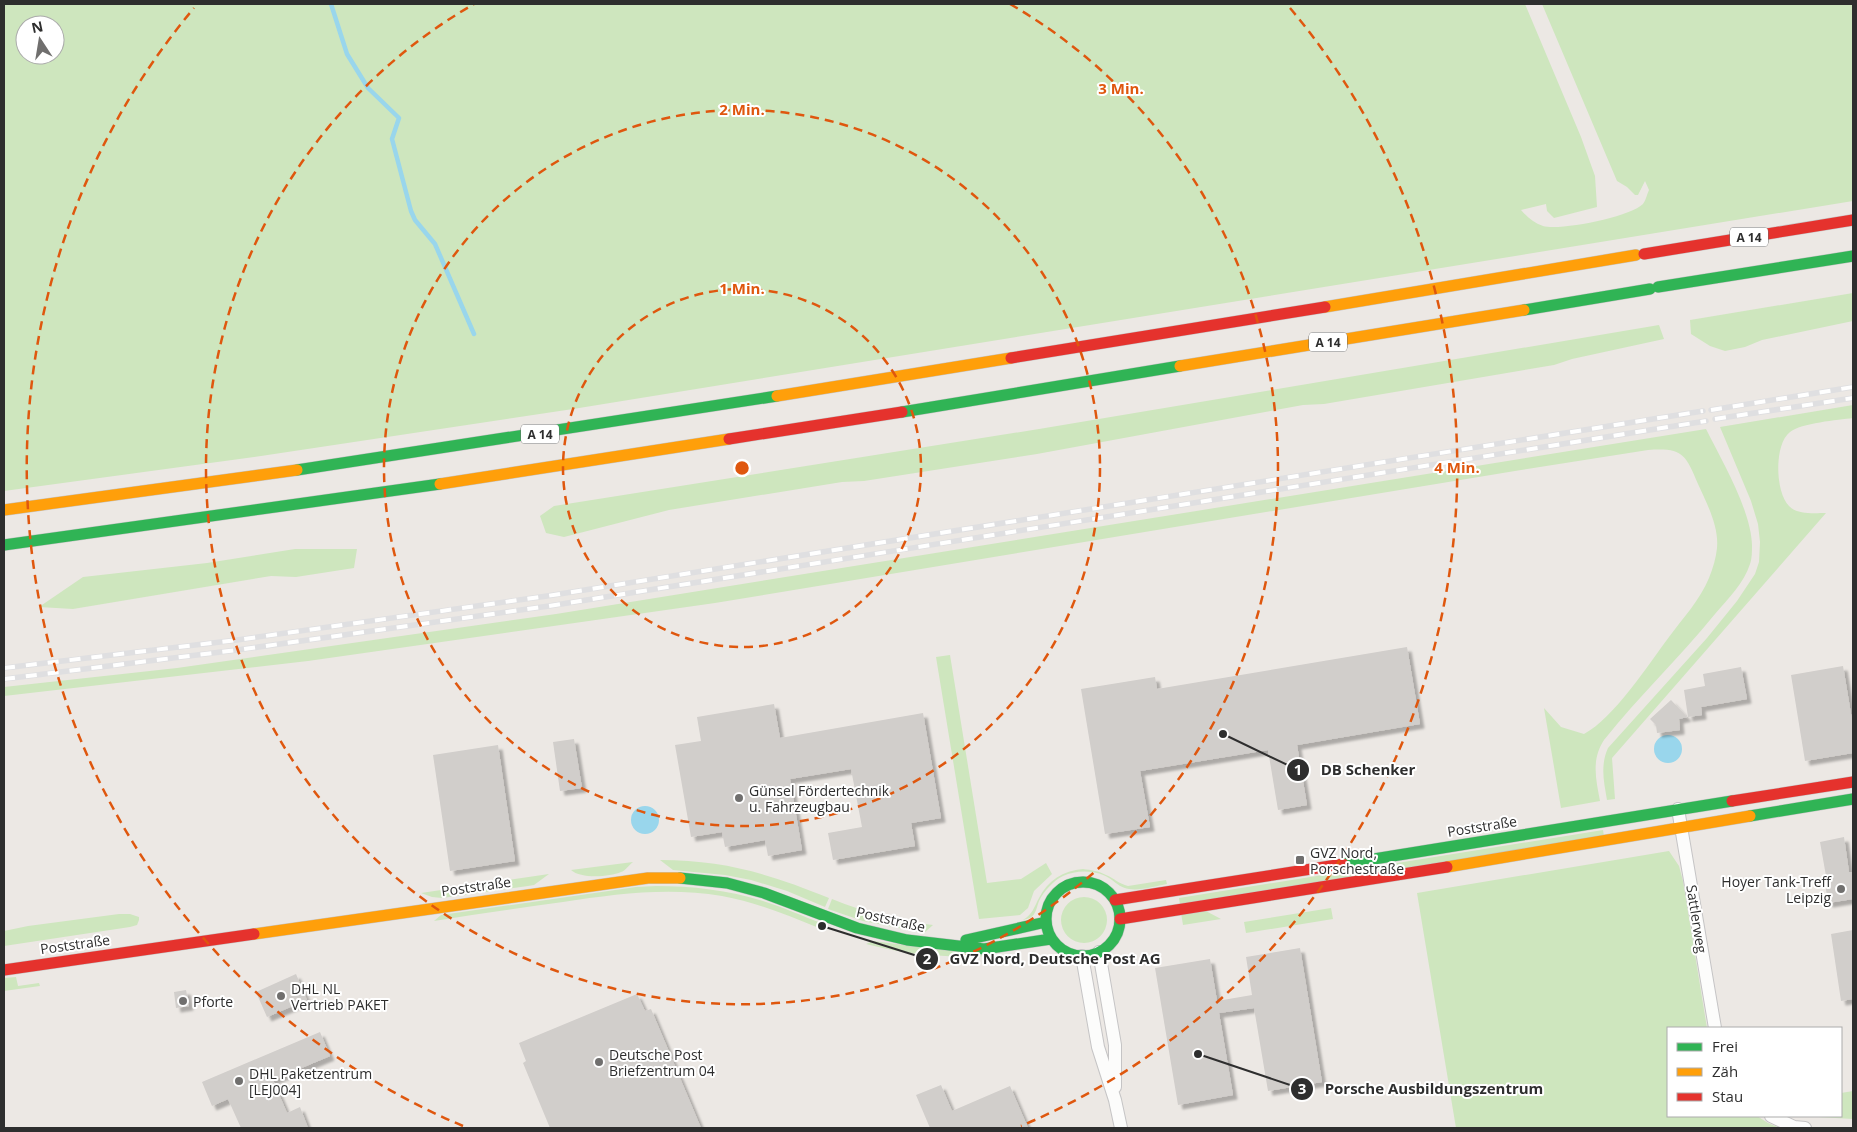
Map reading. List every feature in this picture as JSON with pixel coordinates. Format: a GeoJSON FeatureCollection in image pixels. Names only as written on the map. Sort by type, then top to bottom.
{"type":"FeatureCollection","features":[{"type":"Feature","properties":{"kind":"main road","name":"A 14"},"geometry":{"type":"LineString","coordinates":[[4,510],[211,483],[509,439],[1853,220]]}},
{"type":"Feature","properties":{"kind":"main road","name":"A 14"},"geometry":{"type":"LineString","coordinates":[[4,545],[230,515],[555,466],[1853,256]]}},
{"type":"Feature","properties":{"kind":"main road","name":"Poststraße"},"geometry":{"type":"LineString","coordinates":[[1115,900],[1853,782]]}},
{"type":"Feature","properties":{"kind":"main road"},"geometry":{"type":"LineString","coordinates":[[1120,919],[1325,887],[1853,799]]}},
{"type":"Feature","properties":{"kind":"main road","name":"Poststraße"},"geometry":{"type":"LineString","coordinates":[[4,970],[648,878],[688,878],[727,883],[764,893],[871,932],[907,940],[984,949],[1051,939]]}},
{"type":"Feature","properties":{"kind":"main road"},"geometry":{"type":"LineString","coordinates":[[1084,882],[1093,884],[1108,892],[1115,900],[1120,919],[1115,938],[1099,952],[1082,956],[1069,953],[1060,948],[1051,939],[1046,922],[1046,914],[1053,896],[1064,887],[1084,882]]}},
{"type":"Feature","properties":{"kind":"main road","name":"Poststraße"},"geometry":{"type":"LineString","coordinates":[[946,944],[1011,932],[1046,922]]}},
{"type":"Feature","properties":{"kind":"street","name":"Sattlerweg"},"geometry":{"type":"LineString","coordinates":[[1678,810],[1714,1027]]}},
{"type":"Feature","properties":{"kind":"street"},"geometry":{"type":"LineString","coordinates":[[1099,952],[1115,1046],[1115,1100]]}},
{"type":"Feature","properties":{"kind":"street"},"geometry":{"type":"LineString","coordinates":[[1082,956],[1098,1047],[1115,1100],[1121,1128]]}},
{"type":"Feature","properties":{"kind":"street"},"geometry":{"type":"LineString","coordinates":[[1773,1117],[1794,1127],[1805,1128]]}},
{"type":"Feature","properties":{"kind":"green space"},"geometry":{"type":"Polygon","coordinates":[[[4,4],[1525,4],[1581,137],[1595,176],[1597,207],[1554,218],[1547,211],[1546,204],[1521,210],[1528,217],[1543,226],[1564,227],[1610,218],[1636,209],[1643,204],[1649,190],[1645,181],[1638,195],[1635,195],[1617,181],[1542,4],[1853,4],[1853,201],[573,409],[261,456],[4,491],[4,4]]]}},
{"type":"Feature","properties":{"kind":"green space"},"geometry":{"type":"Polygon","coordinates":[[[1853,293],[1853,321],[1762,340],[1745,347],[1725,351],[1710,346],[1691,334],[1690,320],[1853,293]]]}},
{"type":"Feature","properties":{"kind":"green space"},"geometry":{"type":"Polygon","coordinates":[[[1659,325],[1664,339],[1572,359],[1554,365],[1324,404],[1303,405],[1037,454],[864,481],[842,482],[669,510],[564,537],[546,533],[540,516],[554,506],[1039,429],[1659,325]]]}},
{"type":"Feature","properties":{"kind":"green space"},"geometry":{"type":"Polygon","coordinates":[[[1853,405],[1853,418],[1802,426],[1790,432],[1785,438],[1781,447],[1778,468],[1784,499],[1792,509],[1797,511],[1826,513],[1612,758],[1615,799],[1607,800],[1603,768],[1608,748],[1707,638],[1737,601],[1755,574],[1759,562],[1760,542],[1758,524],[1751,501],[1720,427],[1853,405]]]}},
{"type":"Feature","properties":{"kind":"green space"},"geometry":{"type":"Polygon","coordinates":[[[1706,429],[1735,486],[1747,517],[1752,545],[1750,564],[1744,578],[1730,597],[1604,740],[1596,762],[1596,777],[1600,801],[1561,808],[1544,708],[1561,727],[1584,734],[1607,716],[1630,690],[1691,609],[1701,594],[1713,567],[1717,552],[1717,540],[1712,515],[1689,465],[1681,455],[1675,452],[1648,450],[715,603],[308,661],[4,696],[4,687],[177,668],[556,614],[1706,429]]]}},
{"type":"Feature","properties":{"kind":"green space"},"geometry":{"type":"Polygon","coordinates":[[[295,549],[357,549],[354,568],[296,577],[271,576],[73,609],[39,607],[83,577],[207,563],[295,549]]]}},
{"type":"Feature","properties":{"kind":"green space"},"geometry":{"type":"Polygon","coordinates":[[[950,655],[987,883],[1021,879],[1046,863],[1052,874],[1034,891],[1028,908],[1020,915],[979,919],[936,657],[950,655]]]}},
{"type":"Feature","properties":{"kind":"green space"},"geometry":{"type":"Polygon","coordinates":[[[1603,830],[1604,836],[1180,905],[1179,898],[1603,830]]]}},
{"type":"Feature","properties":{"kind":"green space"},"geometry":{"type":"Polygon","coordinates":[[[1669,851],[1679,866],[1683,881],[1707,1027],[1667,1027],[1667,1117],[1759,1117],[1780,1128],[1456,1128],[1417,893],[1669,851]]]}},
{"type":"Feature","properties":{"kind":"green space"},"geometry":{"type":"Polygon","coordinates":[[[660,860],[705,863],[746,870],[787,882],[829,898],[825,907],[787,891],[751,880],[725,875],[673,870],[660,860]]]}},
{"type":"Feature","properties":{"kind":"green space"},"geometry":{"type":"Polygon","coordinates":[[[633,862],[622,871],[610,875],[588,876],[571,870],[633,862]]]}},
{"type":"Feature","properties":{"kind":"green space"},"geometry":{"type":"Polygon","coordinates":[[[1083,869],[1092,870],[1109,876],[1128,886],[1166,880],[1167,884],[1143,889],[1129,889],[1095,872],[1075,872],[1059,878],[1049,887],[1039,901],[1034,915],[1023,920],[1031,913],[1043,892],[1052,881],[1063,874],[1083,869]]]}},
{"type":"Feature","properties":{"kind":"green space"},"geometry":{"type":"Polygon","coordinates":[[[549,874],[534,885],[528,886],[442,898],[421,893],[549,874]]]}},
{"type":"Feature","properties":{"kind":"green space"},"geometry":{"type":"Polygon","coordinates":[[[636,887],[696,888],[737,894],[770,903],[821,923],[819,928],[759,905],[722,896],[682,892],[603,896],[434,921],[441,915],[636,887]]]}},
{"type":"Feature","properties":{"kind":"green space"},"geometry":{"type":"Polygon","coordinates":[[[1079,897],[1089,897],[1103,907],[1107,920],[1103,933],[1097,939],[1089,943],[1079,943],[1065,933],[1061,925],[1061,915],[1071,901],[1079,897]]]}},
{"type":"Feature","properties":{"kind":"green space"},"geometry":{"type":"Polygon","coordinates":[[[832,899],[881,915],[933,925],[924,933],[863,921],[828,909],[832,899]]]}},
{"type":"Feature","properties":{"kind":"green space"},"geometry":{"type":"Polygon","coordinates":[[[1331,908],[1333,919],[1246,933],[1244,922],[1331,908]]]}},
{"type":"Feature","properties":{"kind":"green space"},"geometry":{"type":"Polygon","coordinates":[[[1204,910],[1221,919],[1183,925],[1181,913],[1204,910]]]}},
{"type":"Feature","properties":{"kind":"green space"},"geometry":{"type":"Polygon","coordinates":[[[130,914],[139,917],[137,925],[4,946],[4,931],[130,914]]]}},
{"type":"Feature","properties":{"kind":"green space"},"geometry":{"type":"Polygon","coordinates":[[[873,941],[991,956],[959,957],[928,955],[866,944],[873,941]]]}},
{"type":"Feature","properties":{"kind":"green space"},"geometry":{"type":"Polygon","coordinates":[[[16,977],[18,986],[39,983],[40,986],[4,991],[4,978],[16,977]]]}},
{"type":"Feature","properties":{"kind":"green space"},"geometry":{"type":"Polygon","coordinates":[[[1853,1091],[1853,1119],[1818,1117],[1842,1117],[1842,1093],[1853,1091]]]}},
{"type":"Feature","properties":{"kind":"water"},"geometry":{"type":"Polygon","coordinates":[[[1668,735],[1678,739],[1682,749],[1678,759],[1668,763],[1658,759],[1654,749],[1658,739],[1668,735]]]}},
{"type":"Feature","properties":{"kind":"water"},"geometry":{"type":"Polygon","coordinates":[[[645,806],[655,810],[659,820],[655,830],[645,834],[635,830],[631,820],[635,810],[645,806]]]}},
{"type":"Feature","properties":{"kind":"building"},"geometry":{"type":"Polygon","coordinates":[[[1407,647],[1420,724],[1297,745],[1307,805],[1278,810],[1268,750],[1140,771],[1150,827],[1105,834],[1081,689],[1155,677],[1157,689],[1407,647]]]}},
{"type":"Feature","properties":{"kind":"building"},"geometry":{"type":"Polygon","coordinates":[[[1843,666],[1853,726],[1853,753],[1805,761],[1791,675],[1843,666]]]}},
{"type":"Feature","properties":{"kind":"building"},"geometry":{"type":"Polygon","coordinates":[[[1741,667],[1747,699],[1701,707],[1702,715],[1688,717],[1684,690],[1705,686],[1703,674],[1741,667]]]}},
{"type":"Feature","properties":{"kind":"building"},"geometry":{"type":"Polygon","coordinates":[[[1671,700],[1687,717],[1679,719],[1680,730],[1657,733],[1656,725],[1650,719],[1671,700]]]}},
{"type":"Feature","properties":{"kind":"building","name":"Günsel Fördertechnik u. Fahrzeugbau"},"geometry":{"type":"Polygon","coordinates":[[[774,704],[780,738],[923,713],[941,818],[911,823],[915,846],[833,860],[828,833],[862,827],[851,769],[790,779],[802,850],[768,856],[765,840],[725,847],[722,832],[691,837],[675,745],[701,741],[697,717],[774,704]]]}},
{"type":"Feature","properties":{"kind":"building"},"geometry":{"type":"Polygon","coordinates":[[[574,739],[582,788],[560,791],[553,742],[574,739]]]}},
{"type":"Feature","properties":{"kind":"building"},"geometry":{"type":"Polygon","coordinates":[[[498,745],[515,861],[450,871],[433,755],[498,745]]]}},
{"type":"Feature","properties":{"kind":"building"},"geometry":{"type":"Polygon","coordinates":[[[1844,837],[1849,872],[1853,872],[1853,899],[1828,903],[1824,876],[1826,876],[1820,842],[1844,837]]]}},
{"type":"Feature","properties":{"kind":"building"},"geometry":{"type":"Polygon","coordinates":[[[1853,930],[1853,999],[1841,1001],[1831,934],[1853,930]]]}},
{"type":"Feature","properties":{"kind":"building"},"geometry":{"type":"Polygon","coordinates":[[[1300,948],[1322,1082],[1268,1091],[1254,1008],[1219,1013],[1233,1095],[1178,1105],[1155,968],[1210,959],[1217,1001],[1252,995],[1246,957],[1300,948]]]}},
{"type":"Feature","properties":{"kind":"building","name":"DHL NL Vertrieb PAKET"},"geometry":{"type":"Polygon","coordinates":[[[296,974],[307,1000],[267,1017],[256,992],[296,974]]]}},
{"type":"Feature","properties":{"kind":"building"},"geometry":{"type":"Polygon","coordinates":[[[186,990],[189,1006],[176,1008],[174,992],[186,990]]]}},
{"type":"Feature","properties":{"kind":"building","name":"Deutsche Post Briefzentrum 04"},"geometry":{"type":"Polygon","coordinates":[[[637,994],[645,1011],[651,1009],[701,1128],[550,1128],[523,1063],[526,1061],[519,1043],[637,994]]]}},
{"type":"Feature","properties":{"kind":"building","name":"DHL Paketzentrum [LEJ004]"},"geometry":{"type":"Polygon","coordinates":[[[320,1032],[330,1056],[273,1080],[287,1113],[300,1107],[308,1128],[241,1128],[228,1099],[212,1106],[202,1082],[320,1032]]]}},
{"type":"Feature","properties":{"kind":"building"},"geometry":{"type":"Polygon","coordinates":[[[941,1085],[952,1111],[1010,1086],[1028,1128],[930,1128],[916,1095],[941,1085]]]}},
{"type":"Feature","properties":{"kind":"waterway"},"geometry":{"type":"LineString","coordinates":[[331,4],[347,54],[368,88],[399,118],[392,139],[411,211],[415,220],[435,244],[474,334]]}},
{"type":"Feature","properties":{"kind":"railway"},"geometry":{"type":"LineString","coordinates":[[1711,410],[1853,387]]}},
{"type":"Feature","properties":{"kind":"railway"},"geometry":{"type":"LineString","coordinates":[[1715,419],[1853,398]]}},
{"type":"Feature","properties":{"kind":"railway"},"geometry":{"type":"LineString","coordinates":[[4,668],[237,640],[547,596],[1703,411]]}},
{"type":"Feature","properties":{"kind":"railway"},"geometry":{"type":"LineString","coordinates":[[4,679],[237,650],[549,606],[1706,421]]}},
{"type":"Feature","properties":{"kind":"traffic: fast"},"geometry":{"type":"LineString","coordinates":[[1658,287],[1853,256]]}},
{"type":"Feature","properties":{"kind":"traffic: fast"},"geometry":{"type":"LineString","coordinates":[[1524,310],[1650,289]]}},
{"type":"Feature","properties":{"kind":"traffic: fast"},"geometry":{"type":"LineString","coordinates":[[902,412],[1180,366]]}},
{"type":"Feature","properties":{"kind":"traffic: fast"},"geometry":{"type":"LineString","coordinates":[[297,470],[777,396]]}},
{"type":"Feature","properties":{"kind":"traffic: fast"},"geometry":{"type":"LineString","coordinates":[[4,545],[440,484]]}},
{"type":"Feature","properties":{"kind":"traffic: fast"},"geometry":{"type":"LineString","coordinates":[[1750,816],[1853,799]]}},
{"type":"Feature","properties":{"kind":"traffic: fast"},"geometry":{"type":"LineString","coordinates":[[1343,864],[1732,801]]}},
{"type":"Feature","properties":{"kind":"traffic: fast"},"geometry":{"type":"LineString","coordinates":[[680,878],[727,883],[764,893],[857,928],[907,940],[984,949],[1051,939]]}},
{"type":"Feature","properties":{"kind":"traffic: fast"},"geometry":{"type":"LineString","coordinates":[[1083,882],[1097,885],[1109,893],[1117,905],[1120,919],[1117,933],[1109,945],[1097,953],[1083,956],[1069,953],[1057,945],[1049,933],[1046,919],[1049,905],[1057,893],[1069,885],[1083,882]]}},
{"type":"Feature","properties":{"kind":"traffic: fast"},"geometry":{"type":"LineString","coordinates":[[966,940],[1046,922]]}},
{"type":"Feature","properties":{"kind":"traffic: slow"},"geometry":{"type":"LineString","coordinates":[[1325,307],[1636,255]]}},
{"type":"Feature","properties":{"kind":"traffic: slow"},"geometry":{"type":"LineString","coordinates":[[1180,366],[1524,310]]}},
{"type":"Feature","properties":{"kind":"traffic: slow"},"geometry":{"type":"LineString","coordinates":[[777,396],[1011,358]]}},
{"type":"Feature","properties":{"kind":"traffic: slow"},"geometry":{"type":"LineString","coordinates":[[440,484],[729,439]]}},
{"type":"Feature","properties":{"kind":"traffic: slow"},"geometry":{"type":"LineString","coordinates":[[4,510],[297,470]]}},
{"type":"Feature","properties":{"kind":"traffic: slow"},"geometry":{"type":"LineString","coordinates":[[1447,867],[1750,816]]}},
{"type":"Feature","properties":{"kind":"traffic: slow"},"geometry":{"type":"LineString","coordinates":[[254,934],[648,878],[680,878]]}},
{"type":"Feature","properties":{"kind":"traffic: jam"},"geometry":{"type":"LineString","coordinates":[[1644,254],[1853,220]]}},
{"type":"Feature","properties":{"kind":"traffic: jam"},"geometry":{"type":"LineString","coordinates":[[1011,358],[1325,307]]}},
{"type":"Feature","properties":{"kind":"traffic: jam"},"geometry":{"type":"LineString","coordinates":[[729,439],[902,412]]}},
{"type":"Feature","properties":{"kind":"traffic: jam"},"geometry":{"type":"LineString","coordinates":[[1732,801],[1853,782]]}},
{"type":"Feature","properties":{"kind":"traffic: jam"},"geometry":{"type":"LineString","coordinates":[[1115,900],[1343,864]]}},
{"type":"Feature","properties":{"kind":"traffic: jam"},"geometry":{"type":"LineString","coordinates":[[1120,919],[1447,867]]}},
{"type":"Feature","properties":{"kind":"traffic: jam"},"geometry":{"type":"LineString","coordinates":[[4,970],[254,934]]}},
{"type":"Feature","properties":{"kind":"place","name":"DB Schenker"},"geometry":{"type":"Point","coordinates":[1223,734]}},
{"type":"Feature","properties":{"kind":"place","name":"Günsel Fördertechnik u. Fahrzeugbau"},"geometry":{"type":"Point","coordinates":[739,798]}},
{"type":"Feature","properties":{"kind":"place","name":"GVZ Nord, Porschestraße"},"geometry":{"type":"Point","coordinates":[1300,860]}},
{"type":"Feature","properties":{"kind":"place","name":"Hoyer Tank-Treff Leipzig"},"geometry":{"type":"Point","coordinates":[1841,889]}},
{"type":"Feature","properties":{"kind":"place","name":"GVZ Nord, Deutsche Post AG"},"geometry":{"type":"Point","coordinates":[822,926]}},
{"type":"Feature","properties":{"kind":"place","name":"DHL NL Vertrieb PAKET"},"geometry":{"type":"Point","coordinates":[281,996]}},
{"type":"Feature","properties":{"kind":"place","name":"Pforte"},"geometry":{"type":"Point","coordinates":[183,1001]}},
{"type":"Feature","properties":{"kind":"place","name":"Porsche Ausbildungszentrum"},"geometry":{"type":"Point","coordinates":[1198,1054]}},
{"type":"Feature","properties":{"kind":"place","name":"Deutsche Post Briefzentrum 04"},"geometry":{"type":"Point","coordinates":[599,1062]}},
{"type":"Feature","properties":{"kind":"place","name":"DHL Paketzentrum [LEJ004]"},"geometry":{"type":"Point","coordinates":[239,1081]}}]}
